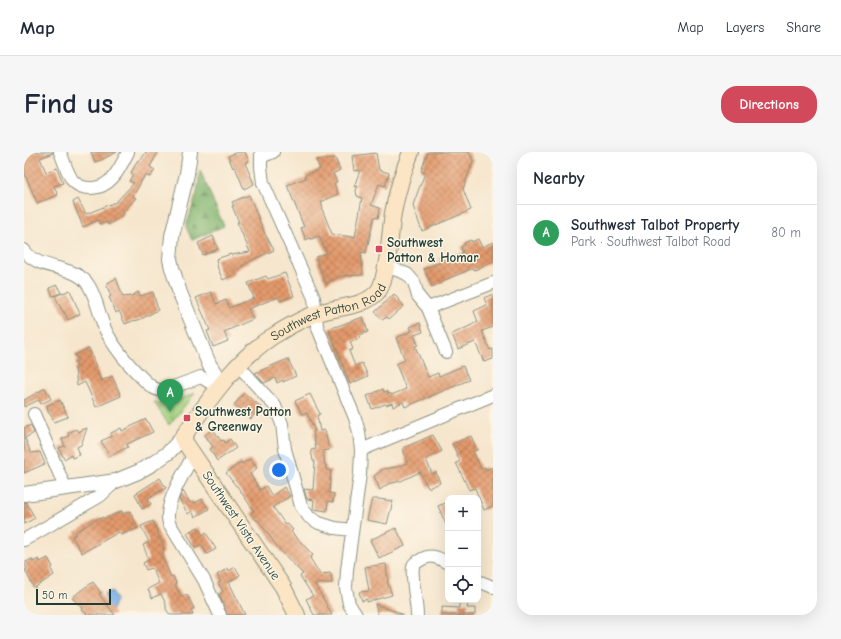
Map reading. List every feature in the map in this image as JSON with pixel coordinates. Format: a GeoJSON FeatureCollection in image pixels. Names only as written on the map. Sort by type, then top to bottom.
{"type":"FeatureCollection","features":[{"type":"Feature","properties":{"kind":"main road","name":"Southwest Patton Road"},"geometry":{"type":"LineString","coordinates":[[182,438],[222,385],[239,366],[268,339],[302,319],[316,313],[363,301],[375,295],[382,283],[386,266],[393,212],[411,152]]}},
{"type":"Feature","properties":{"kind":"main road","name":"Southwest Vista Avenue"},"geometry":{"type":"LineString","coordinates":[[182,438],[283,587],[297,615]]}},
{"type":"Feature","properties":{"kind":"street"},"geometry":{"type":"LineString","coordinates":[[60,152],[72,179],[83,188],[91,189],[97,188],[109,182],[114,177],[128,152]]}},
{"type":"Feature","properties":{"kind":"street"},"geometry":{"type":"LineString","coordinates":[[190,152],[187,174],[172,236],[170,258],[180,293],[209,364],[222,385]]}},
{"type":"Feature","properties":{"kind":"street"},"geometry":{"type":"LineString","coordinates":[[273,152],[261,154],[263,183],[314,298],[317,326],[359,432],[361,450],[360,474],[347,570],[346,588],[349,604],[356,615]]}},
{"type":"Feature","properties":{"kind":"street"},"geometry":{"type":"LineString","coordinates":[[24,250],[34,259],[82,277],[93,292],[106,330],[123,359],[153,388],[161,391],[201,377],[209,382],[222,385]]}},
{"type":"Feature","properties":{"kind":"street"},"geometry":{"type":"LineString","coordinates":[[386,266],[407,274],[414,282],[418,296],[428,308],[446,352]]}},
{"type":"Feature","properties":{"kind":"street"},"geometry":{"type":"LineString","coordinates":[[428,308],[493,283]]}},
{"type":"Feature","properties":{"kind":"street"},"geometry":{"type":"LineString","coordinates":[[239,366],[275,406],[282,424],[285,449],[301,506],[309,517],[319,523],[335,528],[352,530]]}},
{"type":"Feature","properties":{"kind":"street"},"geometry":{"type":"LineString","coordinates":[[361,450],[493,395]]}},
{"type":"Feature","properties":{"kind":"street"},"geometry":{"type":"LineString","coordinates":[[34,414],[64,487]]}},
{"type":"Feature","properties":{"kind":"street"},"geometry":{"type":"LineString","coordinates":[[24,494],[64,487],[116,481],[138,472],[152,464],[168,453],[182,438]]}},
{"type":"Feature","properties":{"kind":"street"},"geometry":{"type":"LineString","coordinates":[[194,454],[169,507],[168,519],[204,580],[220,615]]}},
{"type":"Feature","properties":{"kind":"street"},"geometry":{"type":"LineString","coordinates":[[24,540],[100,496],[116,481]]}},
{"type":"Feature","properties":{"kind":"street"},"geometry":{"type":"LineString","coordinates":[[418,615],[413,579],[413,567],[424,557],[435,556],[445,561]]}},
{"type":"Feature","properties":{"kind":"street"},"geometry":{"type":"LineString","coordinates":[[481,582],[493,587]]}},
{"type":"Feature","properties":{"kind":"green space"},"geometry":{"type":"Polygon","coordinates":[[[200,170],[224,226],[192,240],[186,227],[197,193],[200,170]]]}},
{"type":"Feature","properties":{"kind":"green space"},"geometry":{"type":"Polygon","coordinates":[[[195,393],[169,425],[154,402],[169,404],[195,393]]]}},
{"type":"Feature","properties":{"kind":"water"},"geometry":{"type":"Polygon","coordinates":[[[112,591],[116,600],[112,610],[106,607],[107,603],[104,594],[112,591]]]}},
{"type":"Feature","properties":{"kind":"building"},"geometry":{"type":"Polygon","coordinates":[[[24,152],[53,152],[40,158],[46,172],[57,168],[63,183],[54,186],[58,195],[37,203],[24,172],[24,152]]]}},
{"type":"Feature","properties":{"kind":"building"},"geometry":{"type":"Polygon","coordinates":[[[91,152],[117,152],[95,162],[91,152]]]}},
{"type":"Feature","properties":{"kind":"building"},"geometry":{"type":"Polygon","coordinates":[[[146,152],[158,152],[150,167],[155,170],[150,177],[145,175],[133,196],[136,198],[123,212],[124,214],[108,225],[107,222],[100,224],[98,220],[83,227],[73,202],[78,199],[86,214],[116,202],[134,183],[129,181],[133,174],[131,173],[138,160],[140,161],[146,152]]]}},
{"type":"Feature","properties":{"kind":"building"},"geometry":{"type":"Polygon","coordinates":[[[238,152],[245,152],[249,161],[245,163],[254,184],[244,189],[235,167],[233,168],[228,156],[238,152]]]}},
{"type":"Feature","properties":{"kind":"building"},"geometry":{"type":"Polygon","coordinates":[[[428,152],[469,152],[473,161],[463,189],[471,210],[422,231],[413,206],[425,173],[421,171],[428,152]]]}},
{"type":"Feature","properties":{"kind":"building"},"geometry":{"type":"Polygon","coordinates":[[[376,153],[379,170],[389,173],[385,186],[379,184],[371,205],[380,208],[378,218],[374,217],[366,253],[361,252],[363,275],[341,276],[326,283],[316,257],[327,253],[319,236],[306,240],[301,228],[304,227],[287,185],[306,178],[305,175],[320,169],[316,160],[335,158],[340,170],[333,174],[337,182],[334,183],[338,194],[321,202],[322,209],[332,234],[355,237],[362,198],[357,196],[356,190],[358,186],[354,187],[360,170],[354,171],[352,156],[376,153]]]}},
{"type":"Feature","properties":{"kind":"building"},"geometry":{"type":"Polygon","coordinates":[[[249,195],[265,234],[274,250],[252,260],[234,271],[235,274],[223,280],[218,269],[216,259],[231,254],[250,252],[232,206],[234,206],[232,202],[249,195]]]}},
{"type":"Feature","properties":{"kind":"building"},"geometry":{"type":"Polygon","coordinates":[[[213,236],[218,249],[203,255],[198,243],[213,236]]]}},
{"type":"Feature","properties":{"kind":"building"},"geometry":{"type":"Polygon","coordinates":[[[478,239],[482,247],[493,242],[493,261],[475,270],[471,269],[445,280],[432,287],[424,269],[441,262],[439,258],[446,255],[448,259],[463,253],[461,247],[465,244],[464,243],[471,240],[472,242],[478,239]]]}},
{"type":"Feature","properties":{"kind":"building"},"geometry":{"type":"Polygon","coordinates":[[[285,273],[294,296],[280,301],[278,297],[248,309],[253,319],[224,332],[228,341],[213,347],[207,331],[210,330],[196,298],[211,292],[216,304],[226,300],[229,308],[254,298],[248,283],[266,276],[268,279],[285,273]]]}},
{"type":"Feature","properties":{"kind":"building"},"geometry":{"type":"Polygon","coordinates":[[[116,278],[123,297],[132,296],[138,292],[140,296],[153,292],[158,310],[141,319],[125,324],[119,311],[116,313],[109,297],[111,296],[106,284],[116,278]]]}},
{"type":"Feature","properties":{"kind":"building"},"geometry":{"type":"Polygon","coordinates":[[[57,285],[61,293],[53,296],[49,288],[57,285]]]}},
{"type":"Feature","properties":{"kind":"building"},"geometry":{"type":"Polygon","coordinates":[[[70,290],[80,314],[68,320],[55,296],[70,290]]]}},
{"type":"Feature","properties":{"kind":"building"},"geometry":{"type":"Polygon","coordinates":[[[394,294],[404,306],[389,319],[387,317],[382,320],[375,312],[394,294]]]}},
{"type":"Feature","properties":{"kind":"building"},"geometry":{"type":"Polygon","coordinates":[[[493,294],[493,327],[482,331],[490,350],[493,349],[493,359],[484,362],[475,342],[458,349],[452,334],[478,322],[474,311],[487,305],[484,298],[493,294]]]}},
{"type":"Feature","properties":{"kind":"building"},"geometry":{"type":"Polygon","coordinates":[[[363,317],[368,332],[359,335],[360,338],[350,342],[353,349],[349,351],[355,366],[362,363],[368,376],[350,384],[329,329],[363,317]]]}},
{"type":"Feature","properties":{"kind":"building"},"geometry":{"type":"Polygon","coordinates":[[[420,323],[423,332],[414,335],[418,345],[415,346],[428,377],[438,373],[439,376],[463,366],[469,380],[405,407],[403,402],[393,407],[392,403],[372,409],[367,396],[383,389],[384,392],[387,391],[388,394],[390,393],[391,395],[406,389],[396,364],[405,360],[396,338],[412,331],[410,327],[420,323]]]}},
{"type":"Feature","properties":{"kind":"building"},"geometry":{"type":"Polygon","coordinates":[[[89,348],[101,381],[112,376],[121,396],[96,407],[85,382],[77,386],[75,368],[77,367],[75,362],[78,361],[75,355],[89,348]]]}},
{"type":"Feature","properties":{"kind":"building"},"geometry":{"type":"Polygon","coordinates":[[[288,359],[296,376],[283,382],[283,380],[277,383],[275,378],[264,383],[255,373],[288,359]]]}},
{"type":"Feature","properties":{"kind":"building"},"geometry":{"type":"Polygon","coordinates":[[[45,388],[51,399],[41,404],[39,400],[24,407],[24,400],[45,388]]]}},
{"type":"Feature","properties":{"kind":"building"},"geometry":{"type":"Polygon","coordinates":[[[244,393],[261,407],[251,419],[234,405],[244,393]]]}},
{"type":"Feature","properties":{"kind":"building"},"geometry":{"type":"Polygon","coordinates":[[[310,394],[320,414],[317,416],[320,431],[325,430],[329,450],[323,451],[326,470],[331,470],[329,493],[334,494],[333,502],[328,501],[327,511],[313,509],[314,500],[307,499],[304,489],[313,490],[315,461],[313,461],[311,450],[316,449],[313,432],[315,431],[307,413],[302,414],[295,401],[310,394]]]}},
{"type":"Feature","properties":{"kind":"building"},"geometry":{"type":"Polygon","coordinates":[[[60,400],[68,417],[54,422],[48,412],[47,406],[60,400]]]}},
{"type":"Feature","properties":{"kind":"building"},"geometry":{"type":"Polygon","coordinates":[[[146,419],[153,432],[127,444],[128,447],[110,456],[101,441],[112,436],[111,433],[121,428],[122,431],[146,419]]]}},
{"type":"Feature","properties":{"kind":"building"},"geometry":{"type":"Polygon","coordinates":[[[31,425],[34,433],[25,438],[31,453],[40,452],[45,464],[24,473],[24,428],[31,425]]]}},
{"type":"Feature","properties":{"kind":"building"},"geometry":{"type":"Polygon","coordinates":[[[87,428],[81,445],[77,447],[80,455],[72,458],[71,455],[64,459],[59,448],[65,446],[62,439],[69,436],[68,433],[76,429],[78,432],[87,428]]]}},
{"type":"Feature","properties":{"kind":"building"},"geometry":{"type":"Polygon","coordinates":[[[213,429],[221,441],[224,440],[225,443],[230,439],[236,448],[217,461],[210,449],[213,447],[205,435],[213,429]]]}},
{"type":"Feature","properties":{"kind":"building"},"geometry":{"type":"Polygon","coordinates":[[[433,435],[442,451],[426,459],[432,474],[436,472],[440,483],[428,488],[420,472],[401,481],[388,484],[380,490],[374,476],[383,469],[397,467],[407,463],[403,448],[433,435]]]}},
{"type":"Feature","properties":{"kind":"building"},"geometry":{"type":"Polygon","coordinates":[[[471,436],[477,450],[473,451],[481,469],[485,467],[486,470],[493,467],[493,506],[484,510],[481,503],[481,495],[478,495],[475,488],[469,490],[456,463],[460,461],[452,444],[471,436]]]}},
{"type":"Feature","properties":{"kind":"building"},"geometry":{"type":"Polygon","coordinates":[[[250,459],[257,468],[250,474],[260,490],[266,486],[272,496],[284,487],[290,496],[273,507],[285,524],[287,523],[293,530],[291,532],[313,555],[310,558],[320,574],[331,573],[332,583],[315,584],[332,615],[314,615],[306,599],[313,596],[300,576],[303,574],[278,548],[258,520],[257,521],[251,513],[254,511],[226,473],[241,462],[242,464],[250,459]]]}},
{"type":"Feature","properties":{"kind":"building"},"geometry":{"type":"Polygon","coordinates":[[[160,478],[166,488],[148,498],[151,504],[142,509],[135,494],[160,478]]]}},
{"type":"Feature","properties":{"kind":"building"},"geometry":{"type":"Polygon","coordinates":[[[183,491],[190,503],[193,501],[195,503],[202,499],[209,509],[195,517],[192,511],[188,514],[179,499],[183,491]]]}},
{"type":"Feature","properties":{"kind":"building"},"geometry":{"type":"Polygon","coordinates":[[[372,499],[393,501],[387,524],[367,520],[372,499]]]}},
{"type":"Feature","properties":{"kind":"building"},"geometry":{"type":"Polygon","coordinates":[[[24,502],[26,502],[35,518],[24,524],[24,502]]]}},
{"type":"Feature","properties":{"kind":"building"},"geometry":{"type":"Polygon","coordinates":[[[445,503],[445,522],[438,506],[445,503]]]}},
{"type":"Feature","properties":{"kind":"building"},"geometry":{"type":"Polygon","coordinates":[[[122,511],[123,514],[130,511],[138,528],[121,535],[119,532],[82,553],[72,536],[76,534],[75,532],[99,518],[100,519],[103,517],[104,519],[122,511]]]}},
{"type":"Feature","properties":{"kind":"building"},"geometry":{"type":"Polygon","coordinates":[[[153,521],[164,548],[164,553],[161,555],[171,577],[173,576],[181,597],[187,595],[194,608],[191,610],[193,615],[170,615],[166,609],[166,604],[161,594],[152,598],[148,589],[159,583],[152,568],[146,570],[143,563],[149,560],[143,545],[149,542],[141,526],[153,521]]]}},
{"type":"Feature","properties":{"kind":"building"},"geometry":{"type":"Polygon","coordinates":[[[198,527],[203,535],[206,533],[216,549],[207,554],[202,545],[195,548],[187,533],[198,527]]]}},
{"type":"Feature","properties":{"kind":"building"},"geometry":{"type":"Polygon","coordinates":[[[396,528],[405,546],[379,558],[370,540],[396,528]]]}},
{"type":"Feature","properties":{"kind":"building"},"geometry":{"type":"Polygon","coordinates":[[[48,558],[53,567],[51,569],[54,575],[34,588],[25,570],[27,569],[24,563],[32,559],[33,562],[39,559],[40,562],[48,558]]]}},
{"type":"Feature","properties":{"kind":"building"},"geometry":{"type":"Polygon","coordinates":[[[386,564],[388,584],[392,595],[367,602],[367,599],[362,601],[359,592],[369,591],[365,567],[386,564]]]}},
{"type":"Feature","properties":{"kind":"building"},"geometry":{"type":"Polygon","coordinates":[[[235,567],[240,575],[229,582],[245,615],[227,615],[219,594],[223,591],[218,583],[221,582],[217,575],[228,568],[229,571],[235,567]]]}},
{"type":"Feature","properties":{"kind":"building"},"geometry":{"type":"Polygon","coordinates":[[[93,582],[101,593],[99,594],[115,615],[88,615],[73,599],[73,597],[80,591],[93,582]]]}},
{"type":"Feature","properties":{"kind":"building"},"geometry":{"type":"Polygon","coordinates":[[[459,603],[468,603],[467,608],[475,608],[475,615],[442,615],[442,607],[459,608],[459,603]]]}},
{"type":"Feature","properties":{"kind":"building"},"geometry":{"type":"Polygon","coordinates":[[[375,604],[402,614],[402,615],[378,615],[375,604]]]}},
{"type":"Feature","properties":{"kind":"place","name":"Southwest Patton & Homar"},"geometry":{"type":"Point","coordinates":[379,249]}},
{"type":"Feature","properties":{"kind":"place","name":"Southwest Talbot Property"},"geometry":{"type":"Point","coordinates":[170,412]}},
{"type":"Feature","properties":{"kind":"place","name":"Southwest Patton & Greenway"},"geometry":{"type":"Point","coordinates":[187,418]}}]}
